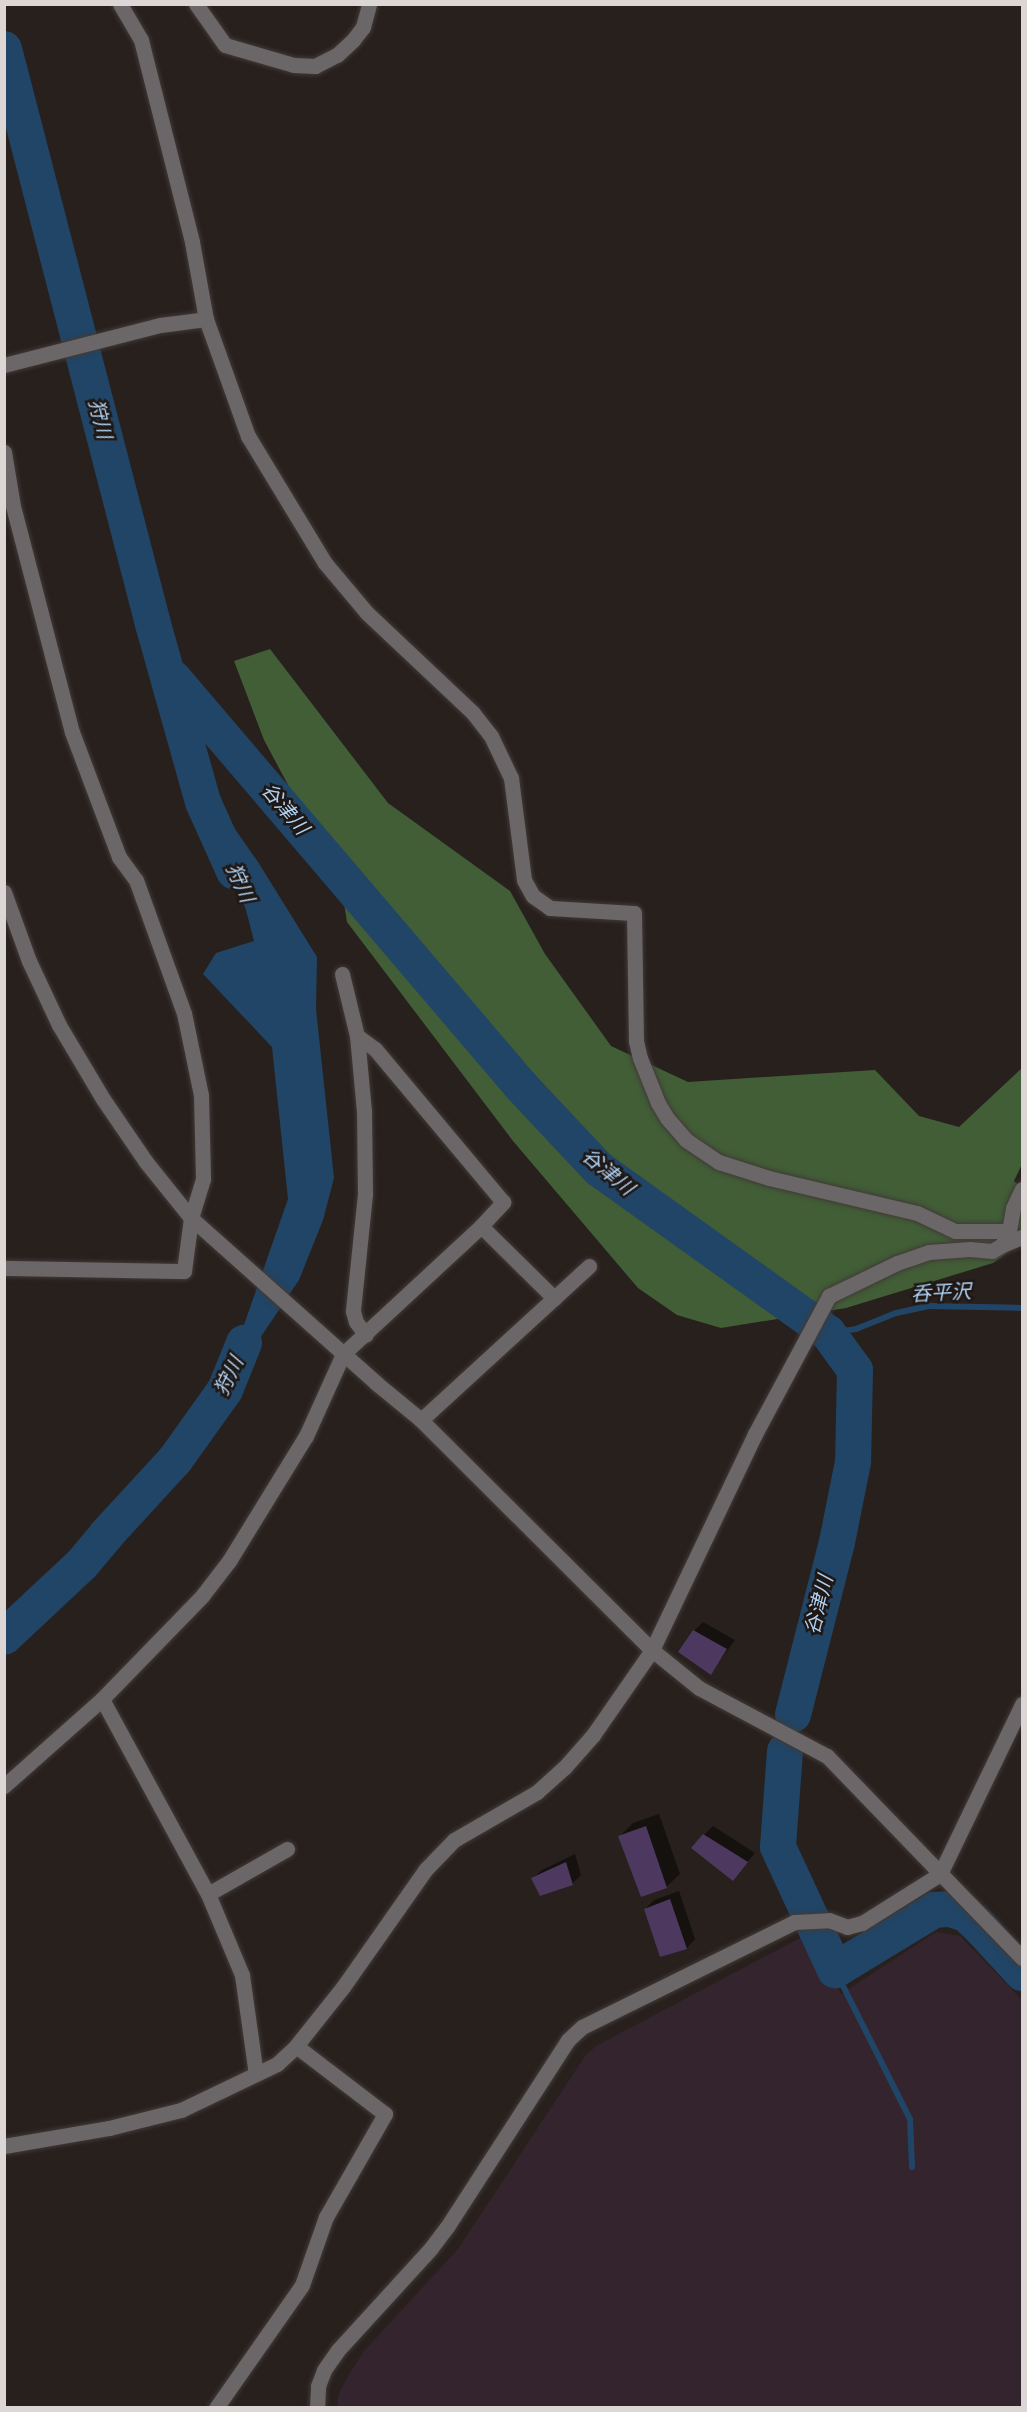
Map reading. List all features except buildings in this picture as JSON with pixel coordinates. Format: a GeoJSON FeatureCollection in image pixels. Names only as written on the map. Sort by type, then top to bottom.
{"type":"FeatureCollection","features":[{"type":"Feature","properties":{"kind":"street"},"geometry":{"type":"LineString","coordinates":[[120,4],[141,40],[192,242],[206,319],[248,436],[325,563],[367,613],[473,713],[491,736],[511,778],[524,880],[533,896],[550,908],[634,913],[636,1041],[640,1058],[658,1103],[686,1140],[719,1162],[769,1179],[917,1213],[955,1231],[1011,1237]]}},
{"type":"Feature","properties":{"kind":"street"},"geometry":{"type":"LineString","coordinates":[[196,4],[225,45],[294,65],[315,66],[337,55],[354,40],[363,27],[369,4]]}},
{"type":"Feature","properties":{"kind":"street"},"geometry":{"type":"LineString","coordinates":[[8,364],[160,325],[206,319]]}},
{"type":"Feature","properties":{"kind":"street"},"geometry":{"type":"LineString","coordinates":[[4,452],[13,506],[72,732],[118,857],[136,880],[184,1013],[201,1095],[203,1179],[191,1218],[184,1270],[4,1268]]}},
{"type":"Feature","properties":{"kind":"street"},"geometry":{"type":"LineString","coordinates":[[4,892],[29,961],[59,1025],[103,1098],[146,1162],[191,1218],[343,1354],[421,1419],[652,1650],[699,1688],[827,1756],[1023,1958]]}},
{"type":"Feature","properties":{"kind":"street"},"geometry":{"type":"LineString","coordinates":[[342,974],[357,1036],[366,1149],[365,1194],[353,1311],[356,1322],[366,1335]]}},
{"type":"Feature","properties":{"kind":"street"},"geometry":{"type":"LineString","coordinates":[[4,1786],[102,1699],[202,1596],[229,1561],[306,1436],[343,1354],[481,1226],[503,1202],[375,1049],[357,1036]]}},
{"type":"Feature","properties":{"kind":"street"},"geometry":{"type":"LineString","coordinates":[[4,2146],[110,2128],[181,2110],[277,2064],[296,2046],[343,1987],[426,1869],[454,1840],[537,1792],[564,1768],[593,1735],[652,1650],[760,1424],[829,1296],[897,1263],[929,1252],[970,1249],[992,1251],[1011,1237],[1013,1208],[1023,1189]]}},
{"type":"Feature","properties":{"kind":"street"},"geometry":{"type":"LineString","coordinates":[[481,1226],[554,1298]]}},
{"type":"Feature","properties":{"kind":"street"},"geometry":{"type":"LineString","coordinates":[[421,1419],[590,1266]]}},
{"type":"Feature","properties":{"kind":"street"},"geometry":{"type":"LineString","coordinates":[[102,1699],[208,1894],[242,1975],[256,2074]]}},
{"type":"Feature","properties":{"kind":"street"},"geometry":{"type":"LineString","coordinates":[[317,2408],[318,2386],[324,2370],[338,2350],[436,2241],[567,2040],[582,2027],[794,1922],[829,1920],[847,1927],[862,1923],[940,1874],[1023,1704]]}},
{"type":"Feature","properties":{"kind":"street"},"geometry":{"type":"LineString","coordinates":[[208,1894],[287,1849]]}},
{"type":"Feature","properties":{"kind":"street"},"geometry":{"type":"LineString","coordinates":[[216,2408],[302,2285],[326,2217],[385,2114],[296,2046]]}},
{"type":"Feature","properties":{"kind":"shaded area"},"geometry":{"type":"Polygon","coordinates":[[[936,1932],[960,1936],[1022,2000],[1022,2407],[338,2407],[338,2396],[364,2351],[458,2249],[585,2056],[596,2046],[802,1937],[811,1941],[817,1949],[841,1994],[936,1932]]]}},
{"type":"Feature","properties":{"kind":"green space"},"geometry":{"type":"Polygon","coordinates":[[[270,649],[388,803],[510,891],[545,954],[611,1046],[688,1082],[875,1070],[919,1116],[959,1127],[1022,1068],[1022,1164],[1014,1181],[1022,1188],[1022,1239],[1017,1246],[993,1263],[846,1308],[721,1328],[677,1315],[638,1288],[513,1141],[347,922],[341,884],[264,740],[234,661],[270,649]]]}},
{"type":"Feature","properties":{"kind":"water"},"geometry":{"type":"Polygon","coordinates":[[[199,785],[226,816],[258,862],[317,957],[316,1009],[334,1178],[323,1220],[299,1280],[217,1402],[288,1199],[272,1047],[203,974],[216,953],[254,941],[246,910],[199,785]]]}},
{"type":"Feature","properties":{"kind":"waterway","name":"狩川"},"geometry":{"type":"LineString","coordinates":[[4,49],[153,624],[203,802],[234,871]]}},
{"type":"Feature","properties":{"kind":"waterway","name":"谷津川"},"geometry":{"type":"LineString","coordinates":[[173,678],[521,1086],[599,1169],[828,1333],[855,1370],[853,1462],[837,1542],[793,1714]]}},
{"type":"Feature","properties":{"kind":"waterway","name":"呑平沢"},"geometry":{"type":"LineString","coordinates":[[828,1333],[856,1329],[896,1313],[930,1306],[1022,1308]]}},
{"type":"Feature","properties":{"kind":"waterway","name":"狩川"},"geometry":{"type":"LineString","coordinates":[[4,1637],[82,1564],[175,1460],[225,1390],[244,1343]]}},
{"type":"Feature","properties":{"kind":"waterway","name":"谷津川"},"geometry":{"type":"LineString","coordinates":[[785,1751],[778,1847],[835,1970],[934,1910],[950,1909],[966,1914],[1022,1973]]}},
{"type":"Feature","properties":{"kind":"waterway"},"geometry":{"type":"LineString","coordinates":[[835,1970],[910,2119],[912,2167]]}}]}
